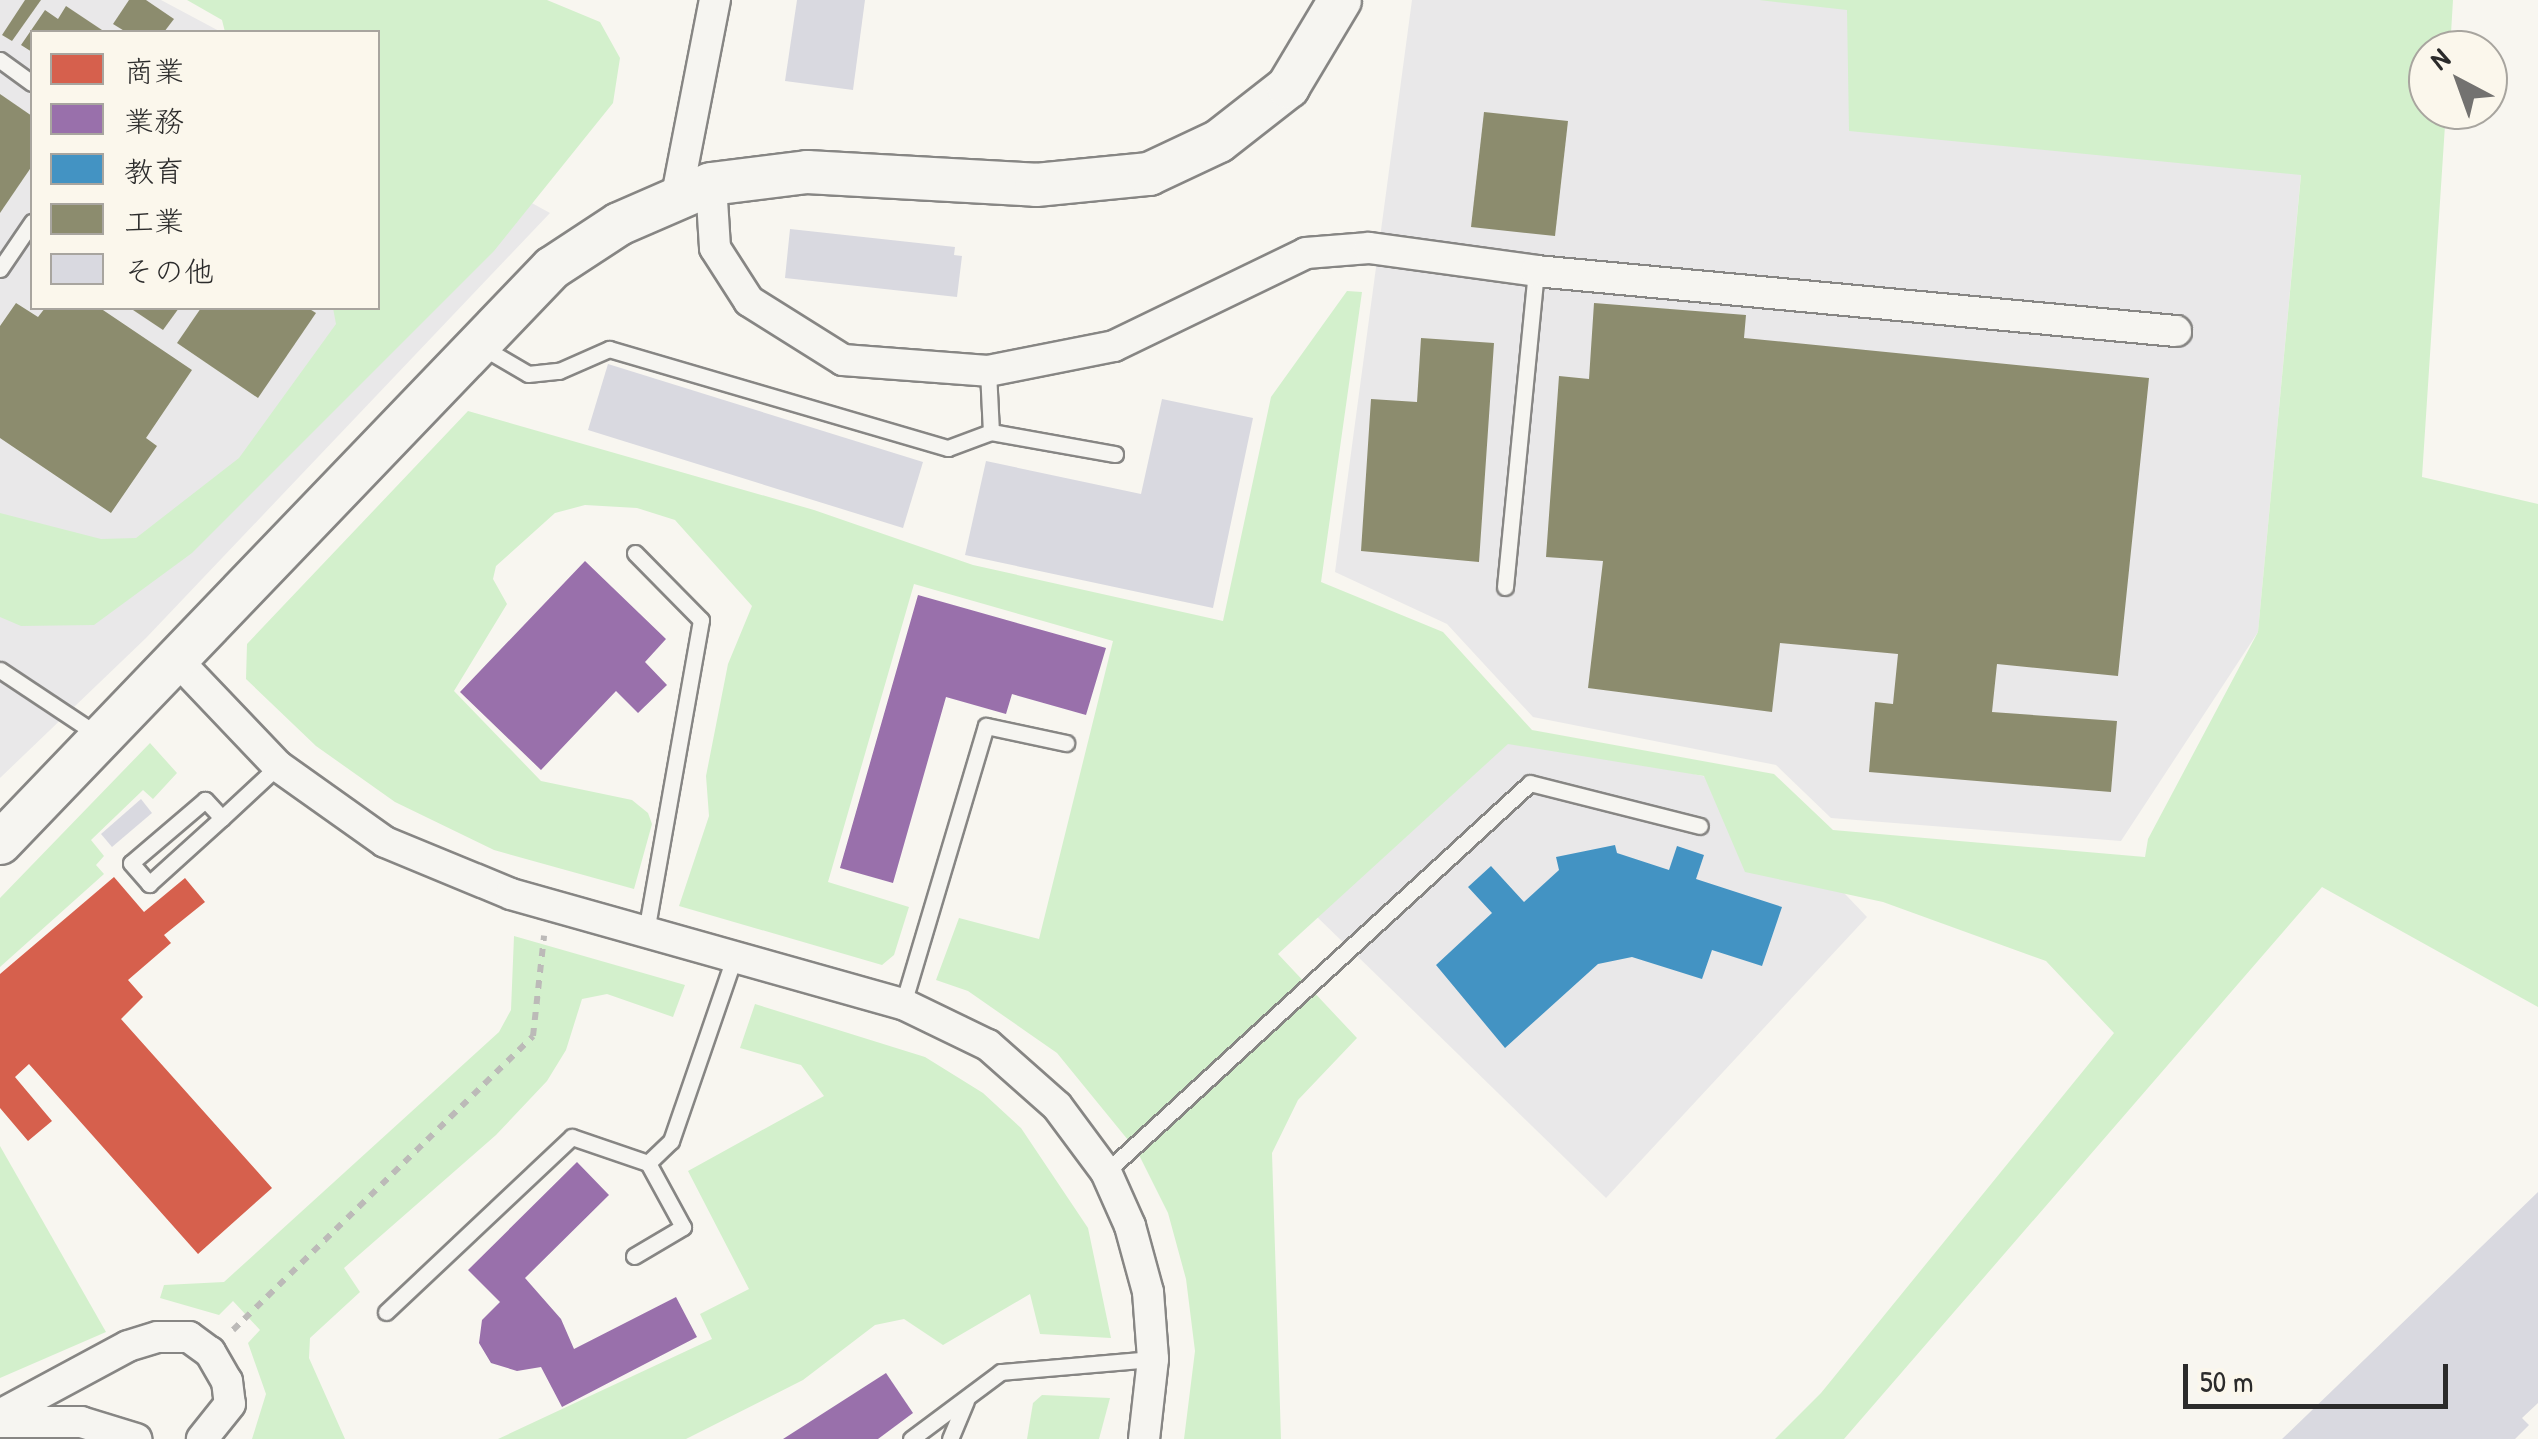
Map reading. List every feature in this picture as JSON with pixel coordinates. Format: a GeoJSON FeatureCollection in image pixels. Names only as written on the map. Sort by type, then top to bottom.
{"type":"FeatureCollection","features":[{"type":"Feature","properties":{"kind":"street"},"geometry":{"type":"LineString","coordinates":[[716,0],[694,189],[715,248],[749,301],[843,360],[988,372],[1114,346],[1306,253],[1369,248],[1536,271],[2176,331]]}},
{"type":"Feature","properties":{"kind":"street"},"geometry":{"type":"LineString","coordinates":[[0,844],[552,268],[694,189],[807,172],[1036,186],[1149,174],[1219,141],[1288,87],[1340,0]]}},
{"type":"Feature","properties":{"kind":"street"},"geometry":{"type":"LineString","coordinates":[[176,660],[278,766],[385,842],[510,894],[903,1004],[988,1046],[1057,1106],[1106,1172],[1130,1226],[1148,1292],[1153,1359],[1144,1439]]}},
{"type":"Feature","properties":{"kind":"street"},"geometry":{"type":"LineString","coordinates":[[0,1418],[128,1346],[158,1337],[189,1338],[210,1352],[227,1381],[230,1404],[202,1439]]}},
{"type":"Feature","properties":{"kind":"street"},"geometry":{"type":"LineString","coordinates":[[0,1418],[82,1422],[136,1439]]}},
{"type":"Feature","properties":{"kind":"lane"},"geometry":{"type":"LineString","coordinates":[[0,60],[30,82]]}},
{"type":"Feature","properties":{"kind":"lane"},"geometry":{"type":"LineString","coordinates":[[0,269],[30,225]]}},
{"type":"Feature","properties":{"kind":"lane"},"geometry":{"type":"LineString","coordinates":[[1506,587],[1536,271]]}},
{"type":"Feature","properties":{"kind":"lane"},"geometry":{"type":"LineString","coordinates":[[478,345],[528,374],[558,371],[609,349],[948,448],[991,432],[1115,454]]}},
{"type":"Feature","properties":{"kind":"lane"},"geometry":{"type":"LineString","coordinates":[[988,372],[991,432]]}},
{"type":"Feature","properties":{"kind":"lane"},"geometry":{"type":"LineString","coordinates":[[635,553],[701,620],[646,933]]}},
{"type":"Feature","properties":{"kind":"lane"},"geometry":{"type":"LineString","coordinates":[[0,670],[102,738]]}},
{"type":"Feature","properties":{"kind":"lane"},"geometry":{"type":"LineString","coordinates":[[903,1004],[986,726],[1066,742]]}},
{"type":"Feature","properties":{"kind":"lane"},"geometry":{"type":"LineString","coordinates":[[222,818],[205,800],[131,863],[149,884],[222,818],[278,766]]}},
{"type":"Feature","properties":{"kind":"lane"},"geometry":{"type":"LineString","coordinates":[[1106,1172],[1530,783],[1700,826]]}},
{"type":"Feature","properties":{"kind":"lane"},"geometry":{"type":"LineString","coordinates":[[648,1163],[671,1141],[735,955]]}},
{"type":"Feature","properties":{"kind":"lane"},"geometry":{"type":"LineString","coordinates":[[386,1312],[572,1136],[648,1163],[683,1228],[634,1256]]}},
{"type":"Feature","properties":{"kind":"lane"},"geometry":{"type":"LineString","coordinates":[[912,1439],[1001,1372],[1153,1359]]}},
{"type":"Feature","properties":{"kind":"lane"},"geometry":{"type":"LineString","coordinates":[[950,1439],[968,1397]]}},
{"type":"Feature","properties":{"kind":"path"},"geometry":{"type":"LineString","coordinates":[[222,1340],[533,1036],[546,930]]}},
{"type":"Feature","properties":{"kind":"shaded area"},"geometry":{"type":"Polygon","coordinates":[[[0,0],[161,0],[217,30],[30,30],[30,310],[380,310],[380,120],[550,213],[146,638],[0,778],[0,0]]]}},
{"type":"Feature","properties":{"kind":"shaded area"},"geometry":{"type":"Polygon","coordinates":[[[1412,0],[2114,0],[2301,174],[2258,632],[2121,841],[1831,818],[1776,765],[1533,717],[1447,624],[1335,572],[1412,0]]]}},
{"type":"Feature","properties":{"kind":"shaded area"},"geometry":{"type":"Polygon","coordinates":[[[1504,730],[1741,785],[1867,917],[1606,1198],[1314,914],[1504,730]]]}},
{"type":"Feature","properties":{"kind":"green space"},"geometry":{"type":"Polygon","coordinates":[[[187,0],[547,0],[600,22],[620,58],[613,103],[494,251],[192,553],[94,625],[21,626],[0,617],[0,513],[101,539],[136,538],[239,458],[336,324],[333,310],[380,310],[380,30],[224,30],[222,20],[187,0]]]}},
{"type":"Feature","properties":{"kind":"green space"},"geometry":{"type":"Polygon","coordinates":[[[1759,0],[2453,0],[2451,30],[2408,30],[2408,130],[2445,130],[2422,477],[2538,504],[2538,1007],[2322,887],[1844,1439],[1775,1439],[1821,1393],[2114,1033],[2046,961],[1883,902],[1745,872],[1704,776],[1508,744],[1278,954],[1357,1038],[1298,1100],[1272,1153],[1281,1439],[1184,1439],[1195,1351],[1186,1279],[1168,1213],[1137,1151],[1057,1053],[968,991],[936,980],[959,918],[1039,939],[1113,641],[914,584],[828,882],[909,907],[894,955],[882,965],[679,906],[709,816],[706,776],[728,664],[752,606],[675,520],[637,508],[585,505],[555,513],[496,566],[493,579],[507,604],[454,691],[541,781],[632,800],[648,813],[652,824],[634,889],[494,850],[395,802],[316,746],[246,679],[247,644],[468,411],[814,510],[973,565],[1223,621],[1271,397],[1347,291],[1362,292],[1321,582],[1443,632],[1532,730],[1774,774],[1833,830],[2145,857],[2148,839],[2258,632],[2301,175],[1849,131],[1847,10],[1759,0]]]}},
{"type":"Feature","properties":{"kind":"green space"},"geometry":{"type":"Polygon","coordinates":[[[150,743],[177,773],[153,799],[143,790],[91,840],[104,856],[96,865],[104,874],[0,967],[0,898],[150,743]]]}},
{"type":"Feature","properties":{"kind":"green space"},"geometry":{"type":"Polygon","coordinates":[[[514,936],[685,985],[673,1017],[607,994],[582,999],[566,1050],[547,1081],[496,1135],[344,1268],[360,1292],[310,1338],[309,1358],[345,1439],[252,1439],[266,1394],[248,1343],[260,1330],[233,1301],[219,1315],[160,1298],[164,1285],[224,1282],[499,1032],[511,1010],[514,936]]]}},
{"type":"Feature","properties":{"kind":"green space"},"geometry":{"type":"Polygon","coordinates":[[[755,1004],[925,1057],[983,1093],[1021,1128],[1088,1228],[1111,1338],[1040,1334],[1030,1294],[943,1345],[904,1319],[875,1325],[803,1380],[686,1439],[498,1439],[712,1339],[700,1314],[749,1289],[688,1171],[824,1096],[801,1065],[740,1048],[755,1004]]]}},
{"type":"Feature","properties":{"kind":"green space"},"geometry":{"type":"Polygon","coordinates":[[[0,1146],[106,1332],[0,1378],[0,1146]]]}},
{"type":"Feature","properties":{"kind":"green space"},"geometry":{"type":"Polygon","coordinates":[[[1042,1395],[1110,1398],[1099,1439],[1027,1439],[1033,1403],[1042,1395]]]}},
{"type":"Feature","properties":{"kind":"building: 商業"},"geometry":{"type":"Polygon","coordinates":[[[114,877],[144,912],[185,878],[205,902],[164,935],[171,943],[128,980],[143,997],[121,1019],[272,1188],[198,1254],[29,1064],[15,1077],[52,1121],[28,1141],[0,1108],[0,974],[114,877]]]}},
{"type":"Feature","properties":{"kind":"building: 業務"},"geometry":{"type":"Polygon","coordinates":[[[585,561],[666,639],[645,662],[667,685],[638,713],[616,691],[541,770],[460,692],[585,561]]]}},
{"type":"Feature","properties":{"kind":"building: 業務"},"geometry":{"type":"Polygon","coordinates":[[[918,595],[1106,648],[1086,715],[1012,694],[1006,714],[946,697],[893,883],[840,868],[918,595]]]}},
{"type":"Feature","properties":{"kind":"building: 業務"},"geometry":{"type":"Polygon","coordinates":[[[577,1162],[609,1195],[525,1278],[561,1319],[574,1349],[676,1297],[697,1337],[562,1407],[541,1367],[517,1371],[491,1363],[479,1343],[482,1320],[500,1302],[468,1270],[577,1162]]]}},
{"type":"Feature","properties":{"kind":"building: 業務"},"geometry":{"type":"Polygon","coordinates":[[[886,1373],[913,1413],[878,1439],[783,1439],[886,1373]]]}},
{"type":"Feature","properties":{"kind":"building: 教育"},"geometry":{"type":"Polygon","coordinates":[[[1615,845],[1617,853],[1669,870],[1677,846],[1704,855],[1696,879],[1782,907],[1762,966],[1712,950],[1702,979],[1632,957],[1598,964],[1505,1048],[1436,965],[1492,913],[1468,887],[1491,866],[1524,902],[1559,870],[1556,857],[1615,845]]]}},
{"type":"Feature","properties":{"kind":"building: 工業"},"geometry":{"type":"Polygon","coordinates":[[[25,0],[41,0],[12,41],[2,35],[25,0]]]}},
{"type":"Feature","properties":{"kind":"building: 工業"},"geometry":{"type":"Polygon","coordinates":[[[129,0],[146,0],[174,19],[166,30],[123,30],[113,24],[129,0]]]}},
{"type":"Feature","properties":{"kind":"building: 工業"},"geometry":{"type":"Polygon","coordinates":[[[66,6],[102,30],[31,30],[45,10],[58,19],[66,6]]]}},
{"type":"Feature","properties":{"kind":"building: 工業"},"geometry":{"type":"Polygon","coordinates":[[[30,32],[30,51],[21,45],[30,32]]]}},
{"type":"Feature","properties":{"kind":"building: 工業"},"geometry":{"type":"Polygon","coordinates":[[[0,94],[30,115],[30,169],[0,213],[0,94]]]}},
{"type":"Feature","properties":{"kind":"building: 工業"},"geometry":{"type":"Polygon","coordinates":[[[1484,112],[1568,121],[1555,236],[1471,227],[1484,112]]]}},
{"type":"Feature","properties":{"kind":"building: 工業"},"geometry":{"type":"Polygon","coordinates":[[[16,303],[38,317],[43,310],[103,310],[192,370],[146,438],[157,446],[111,513],[0,438],[0,326],[16,303]]]}},
{"type":"Feature","properties":{"kind":"building: 工業"},"geometry":{"type":"Polygon","coordinates":[[[1594,303],[1746,315],[1744,338],[2149,378],[2118,676],[1997,664],[1992,712],[2117,721],[2111,792],[1869,772],[1875,702],[1893,704],[1898,654],[1780,643],[1772,712],[1588,688],[1603,561],[1546,557],[1559,376],[1589,379],[1594,303]]]}},
{"type":"Feature","properties":{"kind":"building: 工業"},"geometry":{"type":"Polygon","coordinates":[[[133,310],[178,310],[163,330],[133,310]]]}},
{"type":"Feature","properties":{"kind":"building: 工業"},"geometry":{"type":"Polygon","coordinates":[[[200,310],[316,313],[258,398],[177,343],[200,310]]]}},
{"type":"Feature","properties":{"kind":"building: 工業"},"geometry":{"type":"Polygon","coordinates":[[[1421,338],[1494,343],[1479,562],[1361,551],[1371,399],[1417,402],[1421,338]]]}},
{"type":"Feature","properties":{"kind":"building: その他"},"geometry":{"type":"Polygon","coordinates":[[[797,0],[865,0],[853,90],[785,81],[797,0]]]}},
{"type":"Feature","properties":{"kind":"building: その他"},"geometry":{"type":"Polygon","coordinates":[[[790,229],[955,247],[954,255],[962,256],[957,297],[785,278],[790,229]]]}},
{"type":"Feature","properties":{"kind":"building: その他"},"geometry":{"type":"Polygon","coordinates":[[[608,364],[923,462],[903,528],[588,430],[608,364]]]}},
{"type":"Feature","properties":{"kind":"building: その他"},"geometry":{"type":"Polygon","coordinates":[[[1162,399],[1253,418],[1213,608],[965,555],[986,461],[1141,494],[1162,399]]]}},
{"type":"Feature","properties":{"kind":"building: その他"},"geometry":{"type":"Polygon","coordinates":[[[141,799],[152,813],[112,847],[101,834],[141,799]]]}},
{"type":"Feature","properties":{"kind":"building: その他"},"geometry":{"type":"Polygon","coordinates":[[[2538,1192],[2538,1403],[2522,1418],[2529,1425],[2515,1439],[2282,1439],[2538,1192]]]}}]}
